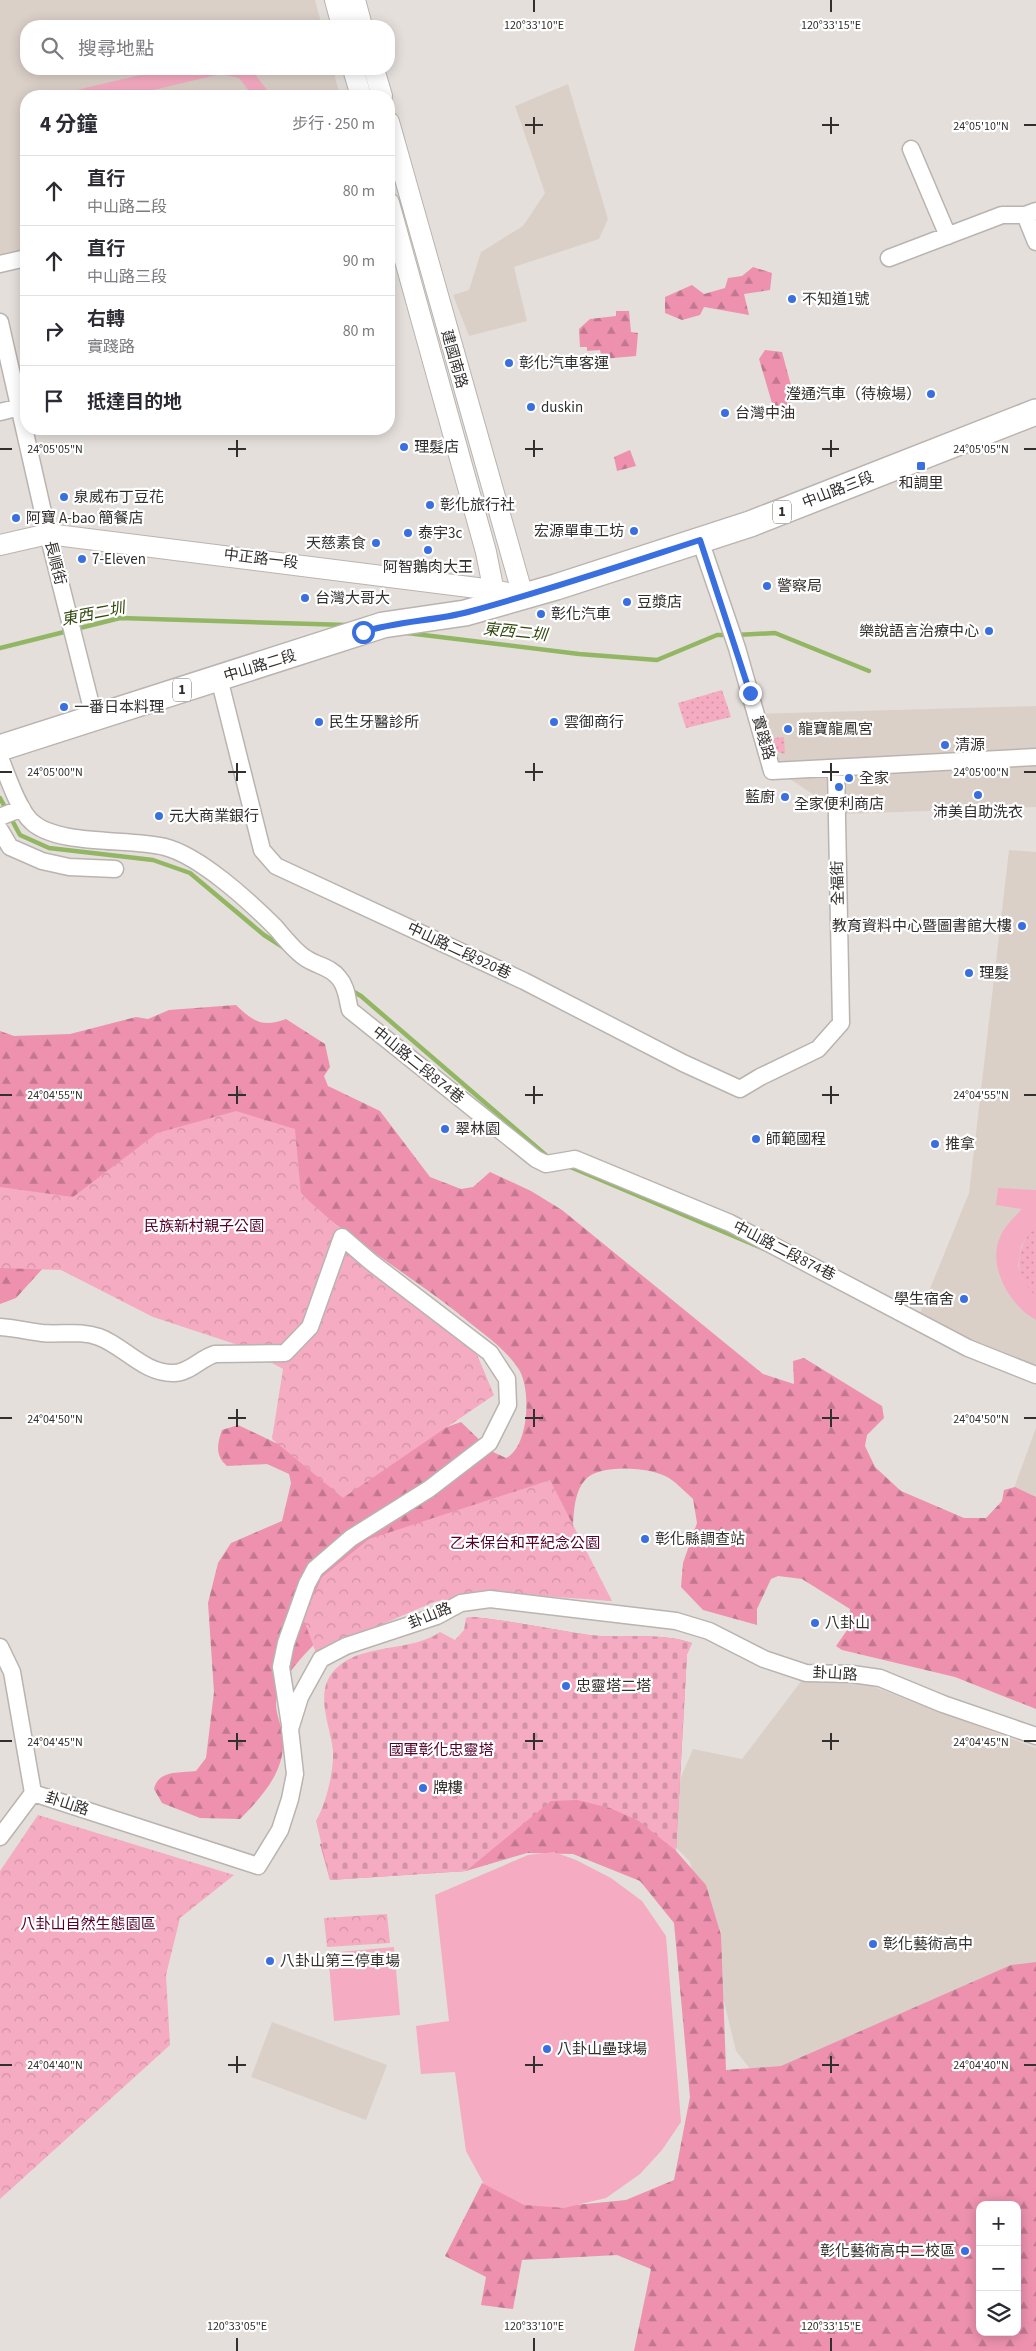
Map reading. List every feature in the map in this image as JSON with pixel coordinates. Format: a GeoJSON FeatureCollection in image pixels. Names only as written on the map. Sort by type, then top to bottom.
{"type":"FeatureCollection","features":[{"type":"Feature","properties":{"kind":"main road","name":"中山路三段"},"geometry":{"type":"LineString","coordinates":[[523,596],[750,524],[1036,412]]}},
{"type":"Feature","properties":{"kind":"main road","name":"中山路二段"},"geometry":{"type":"LineString","coordinates":[[0,748],[373,628],[465,613],[495,596],[523,596]]}},
{"type":"Feature","properties":{"kind":"street"},"geometry":{"type":"LineString","coordinates":[[335,0],[340,20]]}},
{"type":"Feature","properties":{"kind":"street"},"geometry":{"type":"LineString","coordinates":[[355,0],[360,20]]}},
{"type":"Feature","properties":{"kind":"street"},"geometry":{"type":"LineString","coordinates":[[355,75],[358,90]]}},
{"type":"Feature","properties":{"kind":"street"},"geometry":{"type":"LineString","coordinates":[[376,75],[380,90]]}},
{"type":"Feature","properties":{"kind":"street","name":"建國南路"},"geometry":{"type":"LineString","coordinates":[[395,143],[523,596]]}},
{"type":"Feature","properties":{"kind":"street"},"geometry":{"type":"LineString","coordinates":[[910,149],[948,236]]}},
{"type":"Feature","properties":{"kind":"street"},"geometry":{"type":"LineString","coordinates":[[889,258],[1002,215],[1030,213],[1036,242]]}},
{"type":"Feature","properties":{"kind":"street","name":"建國南路"},"geometry":{"type":"LineString","coordinates":[[395,225],[486,552],[495,596]]}},
{"type":"Feature","properties":{"kind":"street"},"geometry":{"type":"LineString","coordinates":[[0,264],[20,259]]}},
{"type":"Feature","properties":{"kind":"street","name":"長順街"},"geometry":{"type":"LineString","coordinates":[[0,322],[20,407]]}},
{"type":"Feature","properties":{"kind":"street"},"geometry":{"type":"LineString","coordinates":[[0,412],[20,407]]}},
{"type":"Feature","properties":{"kind":"street","name":"長順街"},"geometry":{"type":"LineString","coordinates":[[26,435],[48,534],[94,717]]}},
{"type":"Feature","properties":{"kind":"street","name":"中正路一段"},"geometry":{"type":"LineString","coordinates":[[0,545],[48,534],[495,596]]}},
{"type":"Feature","properties":{"kind":"street","name":"實踐路"},"geometry":{"type":"LineString","coordinates":[[700,540],[737,648],[772,771],[1036,757]]}},
{"type":"Feature","properties":{"kind":"street","name":"中山路二段920巷"},"geometry":{"type":"LineString","coordinates":[[219,678],[262,850],[276,866],[524,981],[740,1089],[760,1077],[818,1049]]}},
{"type":"Feature","properties":{"kind":"street","name":"中山路二段874巷"},"geometry":{"type":"LineString","coordinates":[[0,758],[22,808],[31,822],[48,831],[68,836],[165,847],[188,855],[253,905],[306,959],[324,965],[339,977],[347,996],[350,1010],[359,1018],[536,1159],[546,1164],[568,1159],[588,1164],[730,1223],[968,1348],[1036,1375]]}},
{"type":"Feature","properties":{"kind":"street","name":"全福街"},"geometry":{"type":"LineString","coordinates":[[818,1049],[841,1023],[836,768]]}},
{"type":"Feature","properties":{"kind":"street"},"geometry":{"type":"LineString","coordinates":[[0,817],[22,808]]}},
{"type":"Feature","properties":{"kind":"street"},"geometry":{"type":"LineString","coordinates":[[0,830],[10,847],[42,862],[69,867],[115,869]]}},
{"type":"Feature","properties":{"kind":"street"},"geometry":{"type":"LineString","coordinates":[[0,1326],[43,1333],[82,1333],[100,1337],[136,1361],[174,1373],[191,1368],[204,1357],[215,1354],[285,1353],[310,1327],[342,1237],[371,1262],[490,1352],[507,1379],[508,1405],[489,1443],[429,1489],[351,1538],[316,1569],[307,1584],[286,1643],[281,1667],[290,1729]]}},
{"type":"Feature","properties":{"kind":"street","name":"卦山路"},"geometry":{"type":"LineString","coordinates":[[0,1838],[33,1793],[258,1866],[280,1830],[290,1799],[295,1774],[290,1729],[300,1697],[322,1660],[346,1646],[437,1616],[461,1603],[490,1599],[676,1621],[709,1631],[764,1659],[806,1673],[852,1674],[880,1678],[943,1704],[1036,1736]]}},
{"type":"Feature","properties":{"kind":"street"},"geometry":{"type":"LineString","coordinates":[[0,1647],[12,1672],[33,1793]]}},
{"type":"Feature","properties":{"kind":"shaded area"},"geometry":{"type":"Polygon","coordinates":[[[0,0],[315,0],[320,20],[20,20],[20,75],[335,75],[338,90],[20,90],[20,256],[0,261],[0,0]]]}},
{"type":"Feature","properties":{"kind":"shaded area"},"geometry":{"type":"Polygon","coordinates":[[[568,84],[608,219],[599,239],[514,267],[527,321],[469,336],[453,295],[469,290],[481,252],[523,226],[545,193],[515,106],[568,84]]]}},
{"type":"Feature","properties":{"kind":"shaded area"},"geometry":{"type":"Polygon","coordinates":[[[1036,706],[1036,807],[843,814],[767,764],[750,714],[1036,706]]]}},
{"type":"Feature","properties":{"kind":"shaded area"},"geometry":{"type":"Polygon","coordinates":[[[1009,850],[1036,852],[1036,1365],[918,1318],[969,1193],[1009,850]]]}},
{"type":"Feature","properties":{"kind":"shaded area"},"geometry":{"type":"Polygon","coordinates":[[[1036,1428],[1036,1508],[1010,1499],[1036,1428]]]}},
{"type":"Feature","properties":{"kind":"shaded area","name":"彰化藝術高中"},"geometry":{"type":"Polygon","coordinates":[[[853,1679],[1036,1748],[1036,2026],[784,2075],[750,2069],[736,2051],[690,1862],[673,1844],[677,1786],[693,1749],[742,1759],[802,1680],[853,1679]]]}},
{"type":"Feature","properties":{"kind":"shaded area"},"geometry":{"type":"Polygon","coordinates":[[[272,2022],[387,2065],[366,2120],[251,2077],[272,2022]]]}},
{"type":"Feature","properties":{"kind":"green space"},"geometry":{"type":"Polygon","coordinates":[[[140,75],[217,75],[153,90],[77,90],[140,75]]]}},
{"type":"Feature","properties":{"kind":"green space"},"geometry":{"type":"Polygon","coordinates":[[[226,75],[256,75],[267,90],[248,90],[239,78],[226,75]]]}},
{"type":"Feature","properties":{"kind":"green space"},"geometry":{"type":"Polygon","coordinates":[[[753,267],[772,273],[770,290],[744,294],[749,315],[704,307],[700,315],[682,320],[665,313],[665,297],[692,285],[704,294],[725,288],[728,278],[742,276],[753,267]]]}},
{"type":"Feature","properties":{"kind":"green space"},"geometry":{"type":"Polygon","coordinates":[[[616,311],[629,311],[631,332],[638,333],[636,356],[602,359],[600,350],[587,351],[587,347],[580,347],[579,329],[590,319],[616,316],[616,311]]]}},
{"type":"Feature","properties":{"kind":"green space"},"geometry":{"type":"Polygon","coordinates":[[[765,350],[782,352],[793,393],[790,410],[775,413],[759,359],[765,350]]]}},
{"type":"Feature","properties":{"kind":"green space"},"geometry":{"type":"Polygon","coordinates":[[[630,450],[636,466],[617,471],[614,457],[630,450]]]}},
{"type":"Feature","properties":{"kind":"green space"},"geometry":{"type":"Polygon","coordinates":[[[722,690],[731,717],[686,728],[678,703],[722,690]]]}},
{"type":"Feature","properties":{"kind":"green space"},"geometry":{"type":"Polygon","coordinates":[[[784,737],[785,754],[772,750],[764,739],[784,737]]]}},
{"type":"Feature","properties":{"kind":"green space"},"geometry":{"type":"Polygon","coordinates":[[[236,1005],[253,1019],[264,1023],[278,1022],[286,1019],[325,1044],[330,1067],[324,1076],[328,1086],[380,1111],[430,1177],[461,1189],[473,1187],[490,1172],[531,1191],[562,1210],[763,1374],[794,1384],[793,1361],[804,1358],[882,1406],[884,1418],[867,1435],[865,1446],[875,1467],[901,1491],[964,1518],[986,1518],[1002,1501],[1004,1490],[1015,1487],[1036,1497],[1036,1709],[955,1677],[842,1650],[836,1646],[850,1626],[850,1609],[802,1579],[778,1576],[771,1579],[757,1609],[757,1625],[703,1610],[681,1587],[683,1563],[697,1523],[693,1499],[672,1480],[661,1474],[639,1469],[613,1469],[592,1475],[585,1480],[577,1494],[572,1544],[323,1636],[294,1667],[282,1686],[276,1704],[283,1734],[281,1759],[272,1781],[240,1819],[200,1818],[162,1803],[154,1789],[160,1778],[170,1774],[196,1771],[206,1758],[214,1692],[208,1603],[218,1563],[231,1543],[282,1521],[291,1483],[289,1474],[267,1464],[227,1466],[220,1458],[218,1450],[222,1430],[238,1425],[276,1443],[284,1442],[366,1456],[461,1422],[491,1451],[506,1458],[514,1452],[520,1442],[526,1416],[525,1389],[522,1377],[518,1368],[505,1353],[443,1302],[324,1215],[286,1178],[80,1215],[0,1194],[0,1031],[14,1036],[70,1034],[136,1017],[148,1019],[169,1010],[236,1005]]]}},
{"type":"Feature","properties":{"kind":"green space","name":"民族新村親子公園"},"geometry":{"type":"Polygon","coordinates":[[[236,1111],[295,1129],[301,1194],[473,1345],[494,1395],[343,1498],[272,1439],[283,1369],[241,1346],[153,1317],[61,1270],[0,1268],[0,1187],[73,1197],[157,1133],[236,1111]]]}},
{"type":"Feature","properties":{"kind":"green space"},"geometry":{"type":"Polygon","coordinates":[[[998,1188],[1036,1190],[1036,1224],[1021,1246],[1018,1266],[1024,1282],[1036,1297],[1036,1320],[1026,1314],[1010,1295],[1003,1284],[999,1272],[996,1260],[1000,1237],[1007,1225],[1022,1209],[996,1205],[998,1188]]]}},
{"type":"Feature","properties":{"kind":"green space"},"geometry":{"type":"Polygon","coordinates":[[[1036,1224],[1036,1297],[1023,1280],[1019,1261],[1024,1242],[1036,1224]]]}},
{"type":"Feature","properties":{"kind":"green space"},"geometry":{"type":"Polygon","coordinates":[[[0,1245],[45,1266],[16,1298],[0,1304],[0,1245]]]}},
{"type":"Feature","properties":{"kind":"green space","name":"乙未保台和平紀念公園"},"geometry":{"type":"Polygon","coordinates":[[[550,1480],[612,1601],[489,1592],[434,1602],[316,1653],[303,1618],[322,1577],[369,1539],[550,1480]]]}},
{"type":"Feature","properties":{"kind":"green space"},"geometry":{"type":"Polygon","coordinates":[[[474,1617],[503,1621],[589,1635],[667,1638],[692,1643],[687,1654],[676,1851],[706,1885],[721,1935],[726,2070],[781,2066],[1011,1965],[1036,1962],[1036,2351],[634,2351],[651,2269],[617,2255],[522,2260],[513,2309],[481,2305],[486,2277],[445,2256],[482,2183],[555,2207],[626,2200],[674,2180],[690,2097],[674,1923],[640,1881],[573,1854],[527,1853],[466,1871],[330,1880],[320,1844],[370,1831],[480,1724],[466,1618],[474,1617]]]}},
{"type":"Feature","properties":{"kind":"green space","name":"國軍彰化忠靈塔"},"geometry":{"type":"Polygon","coordinates":[[[474,1617],[589,1635],[667,1638],[692,1643],[687,1654],[676,1851],[639,1821],[610,1808],[577,1800],[551,1801],[466,1871],[330,1880],[316,1821],[326,1797],[332,1768],[333,1751],[324,1706],[326,1684],[331,1674],[340,1665],[363,1653],[416,1642],[440,1632],[455,1640],[464,1630],[466,1618],[474,1617]]]}},
{"type":"Feature","properties":{"kind":"green space","name":"八卦山自然生態園區"},"geometry":{"type":"Polygon","coordinates":[[[38,1815],[234,1875],[180,1918],[166,1975],[170,2045],[0,2199],[0,1871],[38,1815]]]}},
{"type":"Feature","properties":{"kind":"green space","name":"八卦山壘球場"},"geometry":{"type":"Polygon","coordinates":[[[554,1852],[576,1860],[611,1878],[642,1901],[666,1936],[681,2122],[662,2150],[640,2174],[606,2198],[564,2208],[524,2205],[484,2184],[466,2151],[455,2072],[421,2074],[416,2026],[449,2021],[435,1895],[528,1855],[554,1852]]]}},
{"type":"Feature","properties":{"kind":"green space"},"geometry":{"type":"Polygon","coordinates":[[[387,1914],[390,1943],[327,1947],[324,1918],[387,1914]]]}},
{"type":"Feature","properties":{"kind":"green space"},"geometry":{"type":"Polygon","coordinates":[[[394,1947],[400,2015],[334,2021],[328,1953],[394,1947]]]}},
{"type":"Feature","properties":{"kind":"waterway","name":"東西二圳"},"geometry":{"type":"LineString","coordinates":[[0,648],[120,618],[347,625]]}},
{"type":"Feature","properties":{"kind":"waterway","name":"東西二圳"},"geometry":{"type":"LineString","coordinates":[[407,633],[579,654],[657,660],[717,635],[728,635]]}},
{"type":"Feature","properties":{"kind":"waterway","name":"東西二圳"},"geometry":{"type":"LineString","coordinates":[[736,635],[775,633],[869,671]]}},
{"type":"Feature","properties":{"kind":"waterway"},"geometry":{"type":"LineString","coordinates":[[0,798],[20,835],[49,848],[153,860],[190,873],[264,935],[286,949]]}},
{"type":"Feature","properties":{"kind":"waterway"},"geometry":{"type":"LineString","coordinates":[[349,989],[361,996],[548,1157]]}},
{"type":"Feature","properties":{"kind":"waterway"},"geometry":{"type":"LineString","coordinates":[[568,1166],[764,1249]]}},
{"type":"Feature","properties":{"kind":"place","name":"不知道1號"},"geometry":{"type":"Point","coordinates":[792,299]}},
{"type":"Feature","properties":{"kind":"place","name":"彰化汽車客運"},"geometry":{"type":"Point","coordinates":[509,363]}},
{"type":"Feature","properties":{"kind":"place","name":"瀅通汽車（待檢場）"},"geometry":{"type":"Point","coordinates":[931,394]}},
{"type":"Feature","properties":{"kind":"place","name":"duskin"},"geometry":{"type":"Point","coordinates":[531,407]}},
{"type":"Feature","properties":{"kind":"place","name":"台灣中油"},"geometry":{"type":"Point","coordinates":[725,413]}},
{"type":"Feature","properties":{"kind":"place","name":"理髮店"},"geometry":{"type":"Point","coordinates":[404,447]}},
{"type":"Feature","properties":{"kind":"place","name":"和調里"},"geometry":{"type":"Point","coordinates":[921,466]}},
{"type":"Feature","properties":{"kind":"place","name":"泉威布丁豆花"},"geometry":{"type":"Point","coordinates":[64,497]}},
{"type":"Feature","properties":{"kind":"place","name":"彰化旅行社"},"geometry":{"type":"Point","coordinates":[430,505]}},
{"type":"Feature","properties":{"kind":"place","name":"阿寶 A-bao 簡餐店"},"geometry":{"type":"Point","coordinates":[16,518]}},
{"type":"Feature","properties":{"kind":"place","name":"宏源單車工坊"},"geometry":{"type":"Point","coordinates":[634,531]}},
{"type":"Feature","properties":{"kind":"place","name":"泰宇3c"},"geometry":{"type":"Point","coordinates":[408,533]}},
{"type":"Feature","properties":{"kind":"place","name":"天慈素食"},"geometry":{"type":"Point","coordinates":[376,543]}},
{"type":"Feature","properties":{"kind":"place","name":"阿智鵝肉大王"},"geometry":{"type":"Point","coordinates":[428,550]}},
{"type":"Feature","properties":{"kind":"place","name":"7-Eleven"},"geometry":{"type":"Point","coordinates":[82,559]}},
{"type":"Feature","properties":{"kind":"place","name":"警察局"},"geometry":{"type":"Point","coordinates":[767,586]}},
{"type":"Feature","properties":{"kind":"place","name":"台灣大哥大"},"geometry":{"type":"Point","coordinates":[305,598]}},
{"type":"Feature","properties":{"kind":"place","name":"豆漿店"},"geometry":{"type":"Point","coordinates":[627,602]}},
{"type":"Feature","properties":{"kind":"place","name":"彰化汽車"},"geometry":{"type":"Point","coordinates":[541,614]}},
{"type":"Feature","properties":{"kind":"place","name":"樂說語言治療中心"},"geometry":{"type":"Point","coordinates":[989,631]}},
{"type":"Feature","properties":{"kind":"place","name":"一番日本料理"},"geometry":{"type":"Point","coordinates":[64,707]}},
{"type":"Feature","properties":{"kind":"place","name":"民生牙醫診所"},"geometry":{"type":"Point","coordinates":[319,722]}},
{"type":"Feature","properties":{"kind":"place","name":"雲御商行"},"geometry":{"type":"Point","coordinates":[554,722]}},
{"type":"Feature","properties":{"kind":"place","name":"龍寶龍鳳宮"},"geometry":{"type":"Point","coordinates":[788,729]}},
{"type":"Feature","properties":{"kind":"place","name":"清源"},"geometry":{"type":"Point","coordinates":[945,745]}},
{"type":"Feature","properties":{"kind":"place","name":"全家"},"geometry":{"type":"Point","coordinates":[849,778]}},
{"type":"Feature","properties":{"kind":"place","name":"全家便利商店"},"geometry":{"type":"Point","coordinates":[839,787]}},
{"type":"Feature","properties":{"kind":"place","name":"沛美自助洗衣"},"geometry":{"type":"Point","coordinates":[978,795]}},
{"type":"Feature","properties":{"kind":"place","name":"藍廚"},"geometry":{"type":"Point","coordinates":[785,797]}},
{"type":"Feature","properties":{"kind":"place","name":"元大商業銀行"},"geometry":{"type":"Point","coordinates":[159,816]}},
{"type":"Feature","properties":{"kind":"place","name":"教育資料中心暨圖書館大樓"},"geometry":{"type":"Point","coordinates":[1022,926]}},
{"type":"Feature","properties":{"kind":"place","name":"理髮"},"geometry":{"type":"Point","coordinates":[969,973]}},
{"type":"Feature","properties":{"kind":"place","name":"翠林園"},"geometry":{"type":"Point","coordinates":[445,1129]}},
{"type":"Feature","properties":{"kind":"place","name":"師範國程"},"geometry":{"type":"Point","coordinates":[756,1139]}},
{"type":"Feature","properties":{"kind":"place","name":"推拿"},"geometry":{"type":"Point","coordinates":[935,1144]}},
{"type":"Feature","properties":{"kind":"place","name":"學生宿舍"},"geometry":{"type":"Point","coordinates":[964,1299]}},
{"type":"Feature","properties":{"kind":"place","name":"彰化縣調查站"},"geometry":{"type":"Point","coordinates":[645,1539]}},
{"type":"Feature","properties":{"kind":"place","name":"八卦山"},"geometry":{"type":"Point","coordinates":[815,1623]}},
{"type":"Feature","properties":{"kind":"place","name":"忠靈塔二塔"},"geometry":{"type":"Point","coordinates":[566,1686]}},
{"type":"Feature","properties":{"kind":"place","name":"牌樓"},"geometry":{"type":"Point","coordinates":[423,1788]}},
{"type":"Feature","properties":{"kind":"place","name":"彰化藝術高中"},"geometry":{"type":"Point","coordinates":[873,1944]}},
{"type":"Feature","properties":{"kind":"place","name":"八卦山第三停車場"},"geometry":{"type":"Point","coordinates":[270,1961]}},
{"type":"Feature","properties":{"kind":"place","name":"八卦山壘球場"},"geometry":{"type":"Point","coordinates":[547,2049]}},
{"type":"Feature","properties":{"kind":"place","name":"彰化藝術高中二校區"},"geometry":{"type":"Point","coordinates":[965,2251]}},
{"type":"Feature","properties":{"kind":"route"},"geometry":{"type":"LineString","coordinates":[[363,632],[383,625],[465,613],[556,587],[700,540],[737,648],[750,693]]}}]}
